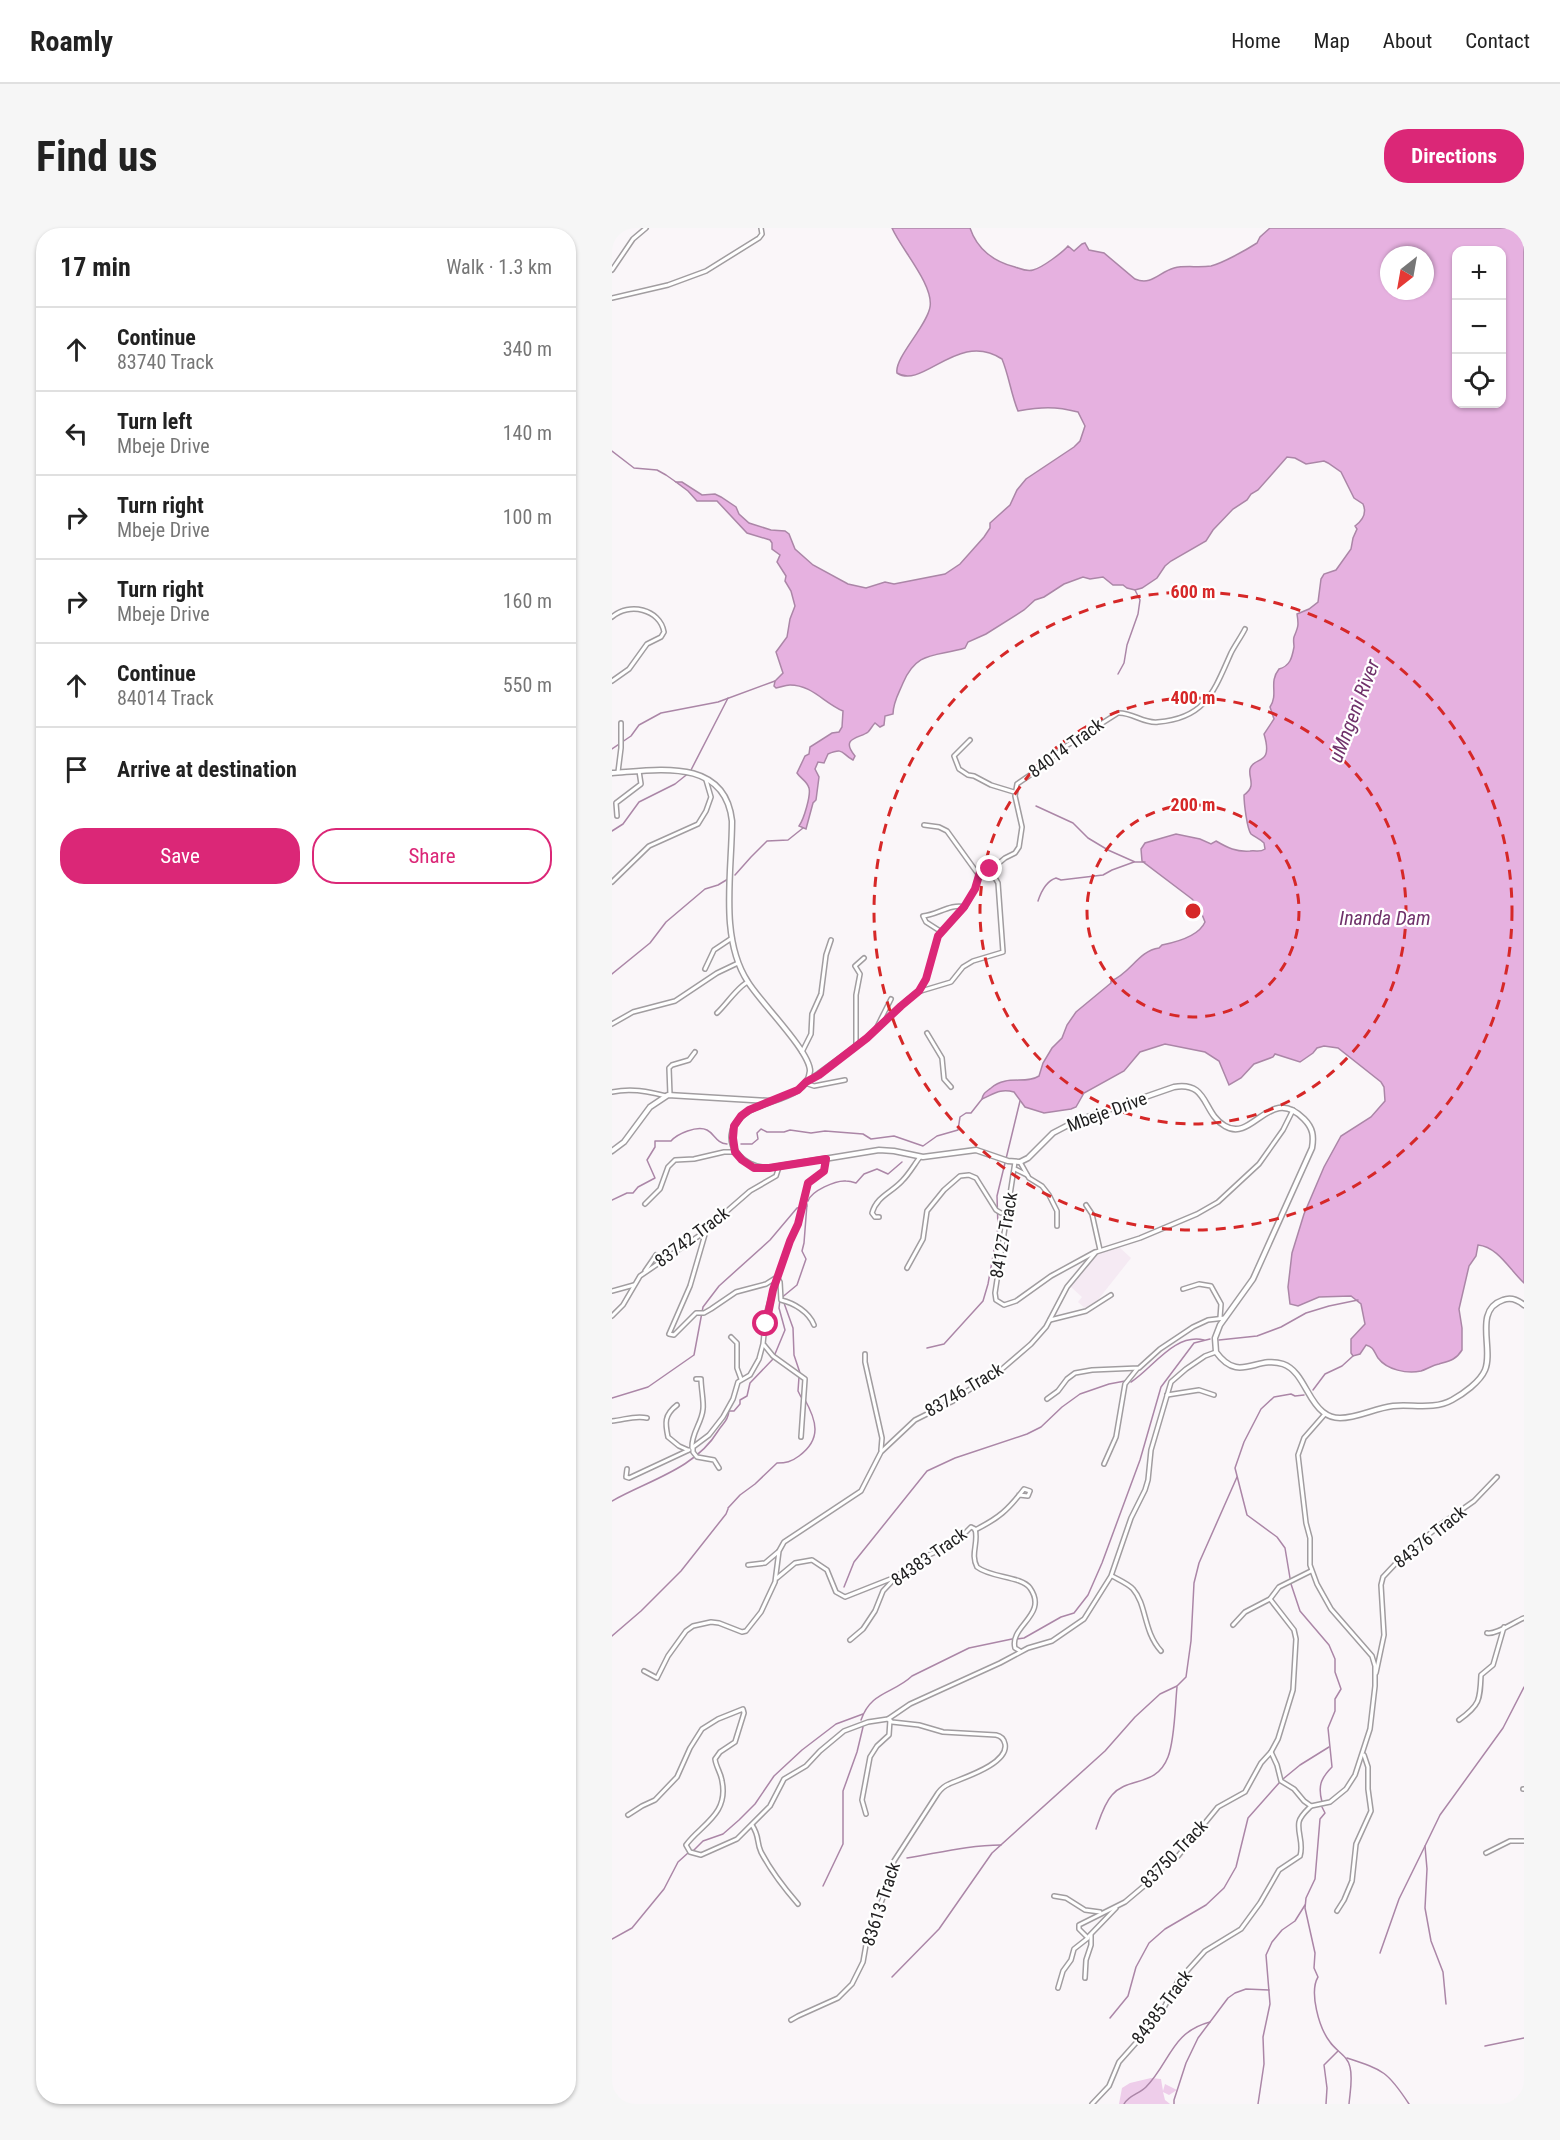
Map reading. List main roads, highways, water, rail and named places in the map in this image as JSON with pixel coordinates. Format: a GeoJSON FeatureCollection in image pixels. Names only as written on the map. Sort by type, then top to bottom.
{"type":"FeatureCollection","features":[{"type":"Feature","properties":{"kind":"water","name":"Inanda Dam"},"geometry":{"type":"Polygon","coordinates":[[[892,228],[970,228],[973,236],[987,254],[1007,265],[1028,271],[1047,263],[1068,246],[1074,251],[1085,243],[1089,250],[1104,253],[1135,279],[1146,281],[1174,268],[1211,266],[1222,262],[1257,243],[1270,228],[1524,228],[1524,1283],[1497,1254],[1478,1245],[1476,1256],[1469,1266],[1459,1309],[1462,1350],[1452,1360],[1421,1371],[1410,1372],[1387,1366],[1372,1348],[1366,1345],[1360,1354],[1353,1356],[1351,1339],[1365,1324],[1361,1304],[1351,1296],[1319,1297],[1298,1306],[1290,1304],[1288,1287],[1292,1253],[1304,1214],[1324,1167],[1341,1136],[1371,1117],[1385,1101],[1384,1087],[1381,1082],[1338,1048],[1324,1046],[1317,1048],[1300,1062],[1275,1054],[1273,1057],[1254,1064],[1241,1078],[1229,1085],[1219,1061],[1205,1052],[1165,1044],[1140,1052],[1124,1071],[1084,1093],[1076,1107],[1071,1109],[1044,1113],[1025,1107],[1014,1092],[1009,1091],[997,1092],[982,1099],[985,1093],[1003,1081],[1028,1080],[1039,1076],[1043,1063],[1052,1048],[1062,1038],[1076,1012],[1145,953],[1162,945],[1187,938],[1202,927],[1205,922],[1199,907],[1192,899],[1142,861],[1141,849],[1145,843],[1176,834],[1211,844],[1216,841],[1228,848],[1240,851],[1265,849],[1264,843],[1251,834],[1244,795],[1251,785],[1252,765],[1265,756],[1264,734],[1274,719],[1270,707],[1274,697],[1274,679],[1279,669],[1286,666],[1291,658],[1298,626],[1297,614],[1318,602],[1321,579],[1324,574],[1336,570],[1351,549],[1357,529],[1355,526],[1365,510],[1363,504],[1354,498],[1341,472],[1324,461],[1306,464],[1295,458],[1287,457],[1258,490],[1233,509],[1206,541],[1171,561],[1157,578],[1142,588],[1135,590],[1123,585],[1113,585],[1103,577],[1090,579],[1083,577],[1064,584],[1035,600],[1024,610],[986,634],[968,642],[965,648],[928,656],[921,660],[908,672],[896,698],[893,714],[885,716],[884,725],[880,727],[875,723],[868,732],[850,742],[849,745],[855,756],[853,760],[837,751],[828,754],[824,763],[818,762],[815,769],[819,777],[816,800],[813,803],[806,829],[799,826],[807,807],[809,788],[797,773],[805,756],[809,754],[810,747],[832,733],[839,732],[842,727],[843,711],[805,688],[790,685],[776,688],[774,686],[775,681],[783,673],[776,652],[787,637],[795,606],[791,591],[785,581],[786,576],[777,562],[780,555],[772,549],[770,540],[747,533],[717,501],[697,501],[676,482],[682,482],[702,495],[715,494],[721,497],[736,507],[739,514],[749,523],[771,530],[785,531],[789,534],[795,549],[813,565],[848,584],[866,588],[885,582],[894,584],[945,574],[960,564],[984,537],[990,528],[990,523],[1010,505],[1017,490],[1026,479],[1074,447],[1080,441],[1085,426],[1078,412],[1070,410],[1048,408],[1018,411],[1002,359],[986,352],[971,351],[956,355],[918,374],[907,376],[897,373],[900,359],[928,315],[930,298],[922,278],[892,228]]]}},
{"type":"Feature","properties":{"kind":"waterway"},"geometry":{"type":"LineString","coordinates":[[612,451],[634,468],[657,470],[676,482]]}},
{"type":"Feature","properties":{"kind":"waterway"},"geometry":{"type":"LineString","coordinates":[[1118,674],[1124,663],[1127,645],[1138,614],[1140,600],[1135,590]]}},
{"type":"Feature","properties":{"kind":"waterway"},"geometry":{"type":"LineString","coordinates":[[612,749],[631,736],[639,725],[661,713],[718,702],[775,681]]}},
{"type":"Feature","properties":{"kind":"waterway"},"geometry":{"type":"LineString","coordinates":[[612,831],[623,824],[639,802],[675,784],[690,772],[728,698]]}},
{"type":"Feature","properties":{"kind":"waterway"},"geometry":{"type":"LineString","coordinates":[[1036,806],[1073,823],[1088,838],[1108,850],[1135,862],[1145,862]]}},
{"type":"Feature","properties":{"kind":"waterway"},"geometry":{"type":"LineString","coordinates":[[735,875],[767,841],[788,840],[803,828]]}},
{"type":"Feature","properties":{"kind":"waterway"},"geometry":{"type":"LineString","coordinates":[[1038,901],[1042,891],[1052,879],[1103,875],[1134,862]]}},
{"type":"Feature","properties":{"kind":"waterway"},"geometry":{"type":"LineString","coordinates":[[612,974],[650,943],[666,922],[705,889],[728,879]]}},
{"type":"Feature","properties":{"kind":"waterway"},"geometry":{"type":"LineString","coordinates":[[741,1144],[752,1144],[758,1139],[757,1133],[761,1129],[767,1132],[790,1130],[811,1133],[825,1131],[863,1134],[871,1139],[894,1136],[923,1146],[937,1136],[958,1130],[960,1117],[971,1113],[982,1099]]}},
{"type":"Feature","properties":{"kind":"waterway"},"geometry":{"type":"LineString","coordinates":[[927,1348],[944,1344],[983,1301],[998,1228],[997,1196],[1020,1101]]}},
{"type":"Feature","properties":{"kind":"waterway"},"geometry":{"type":"LineString","coordinates":[[612,1200],[627,1193],[633,1193],[638,1187],[655,1178],[647,1160],[655,1147],[655,1141],[671,1141],[688,1131],[703,1129],[710,1132],[720,1142],[727,1144]]}},
{"type":"Feature","properties":{"kind":"waterway"},"geometry":{"type":"LineString","coordinates":[[808,1201],[819,1190],[830,1184],[842,1181],[856,1183],[864,1174],[877,1169],[888,1174],[902,1162]]}},
{"type":"Feature","properties":{"kind":"waterway"},"geometry":{"type":"LineString","coordinates":[[775,1354],[785,1330],[779,1308],[780,1299],[797,1285],[806,1259],[802,1251],[807,1204]]}},
{"type":"Feature","properties":{"kind":"waterway"},"geometry":{"type":"LineString","coordinates":[[612,1398],[648,1387],[694,1355],[703,1307],[719,1286],[770,1240],[797,1208],[807,1206]]}},
{"type":"Feature","properties":{"kind":"waterway"},"geometry":{"type":"LineString","coordinates":[[1219,1340],[1257,1336],[1281,1327],[1306,1313],[1358,1300]]}},
{"type":"Feature","properties":{"kind":"waterway"},"geometry":{"type":"LineString","coordinates":[[784,1303],[793,1328],[794,1355],[800,1373]]}},
{"type":"Feature","properties":{"kind":"waterway"},"geometry":{"type":"LineString","coordinates":[[1131,1382],[1174,1347],[1193,1339],[1204,1340]]}},
{"type":"Feature","properties":{"kind":"waterway"},"geometry":{"type":"LineString","coordinates":[[1017,1639],[1024,1638],[1061,1617],[1074,1613],[1088,1595],[1140,1460],[1161,1387],[1194,1343],[1210,1339]]}},
{"type":"Feature","properties":{"kind":"waterway"},"geometry":{"type":"LineString","coordinates":[[1313,1390],[1325,1374],[1342,1366],[1353,1356]]}},
{"type":"Feature","properties":{"kind":"waterway"},"geometry":{"type":"LineString","coordinates":[[612,1501],[670,1472],[697,1455],[725,1422],[729,1411],[734,1411],[740,1404],[740,1400],[747,1396],[750,1383],[773,1359]]}},
{"type":"Feature","properties":{"kind":"waterway"},"geometry":{"type":"LineString","coordinates":[[799,1377],[798,1391],[801,1397]]}},
{"type":"Feature","properties":{"kind":"waterway"},"geometry":{"type":"LineString","coordinates":[[844,1587],[854,1562],[927,1471],[955,1458],[1027,1434],[1041,1427],[1080,1394],[1125,1381]]}},
{"type":"Feature","properties":{"kind":"waterway"},"geometry":{"type":"LineString","coordinates":[[1290,1578],[1285,1548],[1277,1537],[1247,1515],[1235,1468],[1244,1442],[1261,1409],[1274,1397],[1291,1394],[1304,1395]]}},
{"type":"Feature","properties":{"kind":"waterway"},"geometry":{"type":"LineString","coordinates":[[728,1508],[777,1463],[793,1460],[811,1443],[814,1436],[814,1422],[804,1398]]}},
{"type":"Feature","properties":{"kind":"waterway"},"geometry":{"type":"LineString","coordinates":[[892,1977],[939,1929],[992,1853],[1105,1751],[1135,1717],[1160,1694],[1177,1686],[1186,1677],[1191,1641],[1194,1583],[1199,1563],[1237,1477]]}},
{"type":"Feature","properties":{"kind":"waterway"},"geometry":{"type":"LineString","coordinates":[[612,1636],[681,1571],[728,1509]]}},
{"type":"Feature","properties":{"kind":"waterway"},"geometry":{"type":"LineString","coordinates":[[1291,1584],[1300,1611],[1329,1645],[1335,1659],[1335,1672],[1341,1689],[1335,1699],[1335,1711],[1328,1728],[1332,1767],[1321,1783],[1322,1802]]}},
{"type":"Feature","properties":{"kind":"waterway"},"geometry":{"type":"LineString","coordinates":[[861,1720],[871,1703],[912,1676],[969,1648],[1012,1639]]}},
{"type":"Feature","properties":{"kind":"waterway"},"geometry":{"type":"LineString","coordinates":[[1096,1829],[1104,1807],[1112,1795],[1126,1785],[1149,1778],[1163,1767],[1172,1741],[1177,1687]]}},
{"type":"Feature","properties":{"kind":"waterway"},"geometry":{"type":"LineString","coordinates":[[1446,2004],[1443,1972],[1431,1941],[1425,1908],[1427,1869],[1425,1846],[1440,1815],[1503,1728],[1524,1687]]}},
{"type":"Feature","properties":{"kind":"waterway"},"geometry":{"type":"LineString","coordinates":[[693,1851],[703,1841],[723,1834],[739,1820],[755,1804],[774,1776],[802,1750],[836,1724],[863,1714]]}},
{"type":"Feature","properties":{"kind":"waterway"},"geometry":{"type":"LineString","coordinates":[[823,1886],[843,1844],[843,1791],[863,1727]]}},
{"type":"Feature","properties":{"kind":"waterway"},"geometry":{"type":"LineString","coordinates":[[1283,1779],[1329,1747]]}},
{"type":"Feature","properties":{"kind":"waterway"},"geometry":{"type":"LineString","coordinates":[[1110,2018],[1128,1996],[1136,1967],[1149,1943],[1165,1929],[1206,1905],[1224,1888],[1236,1867],[1248,1818],[1279,1783]]}},
{"type":"Feature","properties":{"kind":"waterway"},"geometry":{"type":"LineString","coordinates":[[1322,1807],[1325,1813],[1320,1819],[1315,1879],[1306,1898],[1305,1908],[1315,1953],[1314,1968],[1318,1977],[1315,1984],[1316,2010],[1326,2036],[1349,2063],[1351,2072],[1349,2104]]}},
{"type":"Feature","properties":{"kind":"waterway"},"geometry":{"type":"LineString","coordinates":[[907,1858],[965,1848],[1001,1845]]}},
{"type":"Feature","properties":{"kind":"waterway"},"geometry":{"type":"LineString","coordinates":[[1380,1953],[1399,1899],[1425,1846]]}},
{"type":"Feature","properties":{"kind":"waterway"},"geometry":{"type":"LineString","coordinates":[[612,1939],[632,1928],[664,1889],[678,1862],[688,1853]]}},
{"type":"Feature","properties":{"kind":"waterway"},"geometry":{"type":"LineString","coordinates":[[1258,2104],[1264,2064],[1263,2037],[1270,2004],[1266,1955],[1272,1942],[1282,1930],[1295,1921],[1305,1905]]}},
{"type":"Feature","properties":{"kind":"waterway"},"geometry":{"type":"LineString","coordinates":[[1174,2104],[1186,2063],[1198,2038],[1228,1998],[1246,1989],[1269,1990]]}},
{"type":"Feature","properties":{"kind":"waterway"},"geometry":{"type":"LineString","coordinates":[[1124,2104],[1154,2078],[1172,2049],[1187,2033],[1210,2022]]}},
{"type":"Feature","properties":{"kind":"waterway"},"geometry":{"type":"LineString","coordinates":[[1485,2046],[1524,2038]]}},
{"type":"Feature","properties":{"kind":"waterway"},"geometry":{"type":"LineString","coordinates":[[1326,2104],[1327,2088],[1324,2065],[1338,2051]]}},
{"type":"Feature","properties":{"kind":"waterway"},"geometry":{"type":"LineString","coordinates":[[1347,2058],[1377,2069],[1384,2074],[1396,2085],[1409,2104]]}},
{"type":"Feature","properties":{"kind":"waterway"},"geometry":{"type":"LineString","coordinates":[[1513,2104],[1524,2091]]}},
{"type":"Feature","properties":{"kind":"water label","name":"uMngeni River"},"geometry":{"type":"Point","coordinates":[1354,711]}}]}
